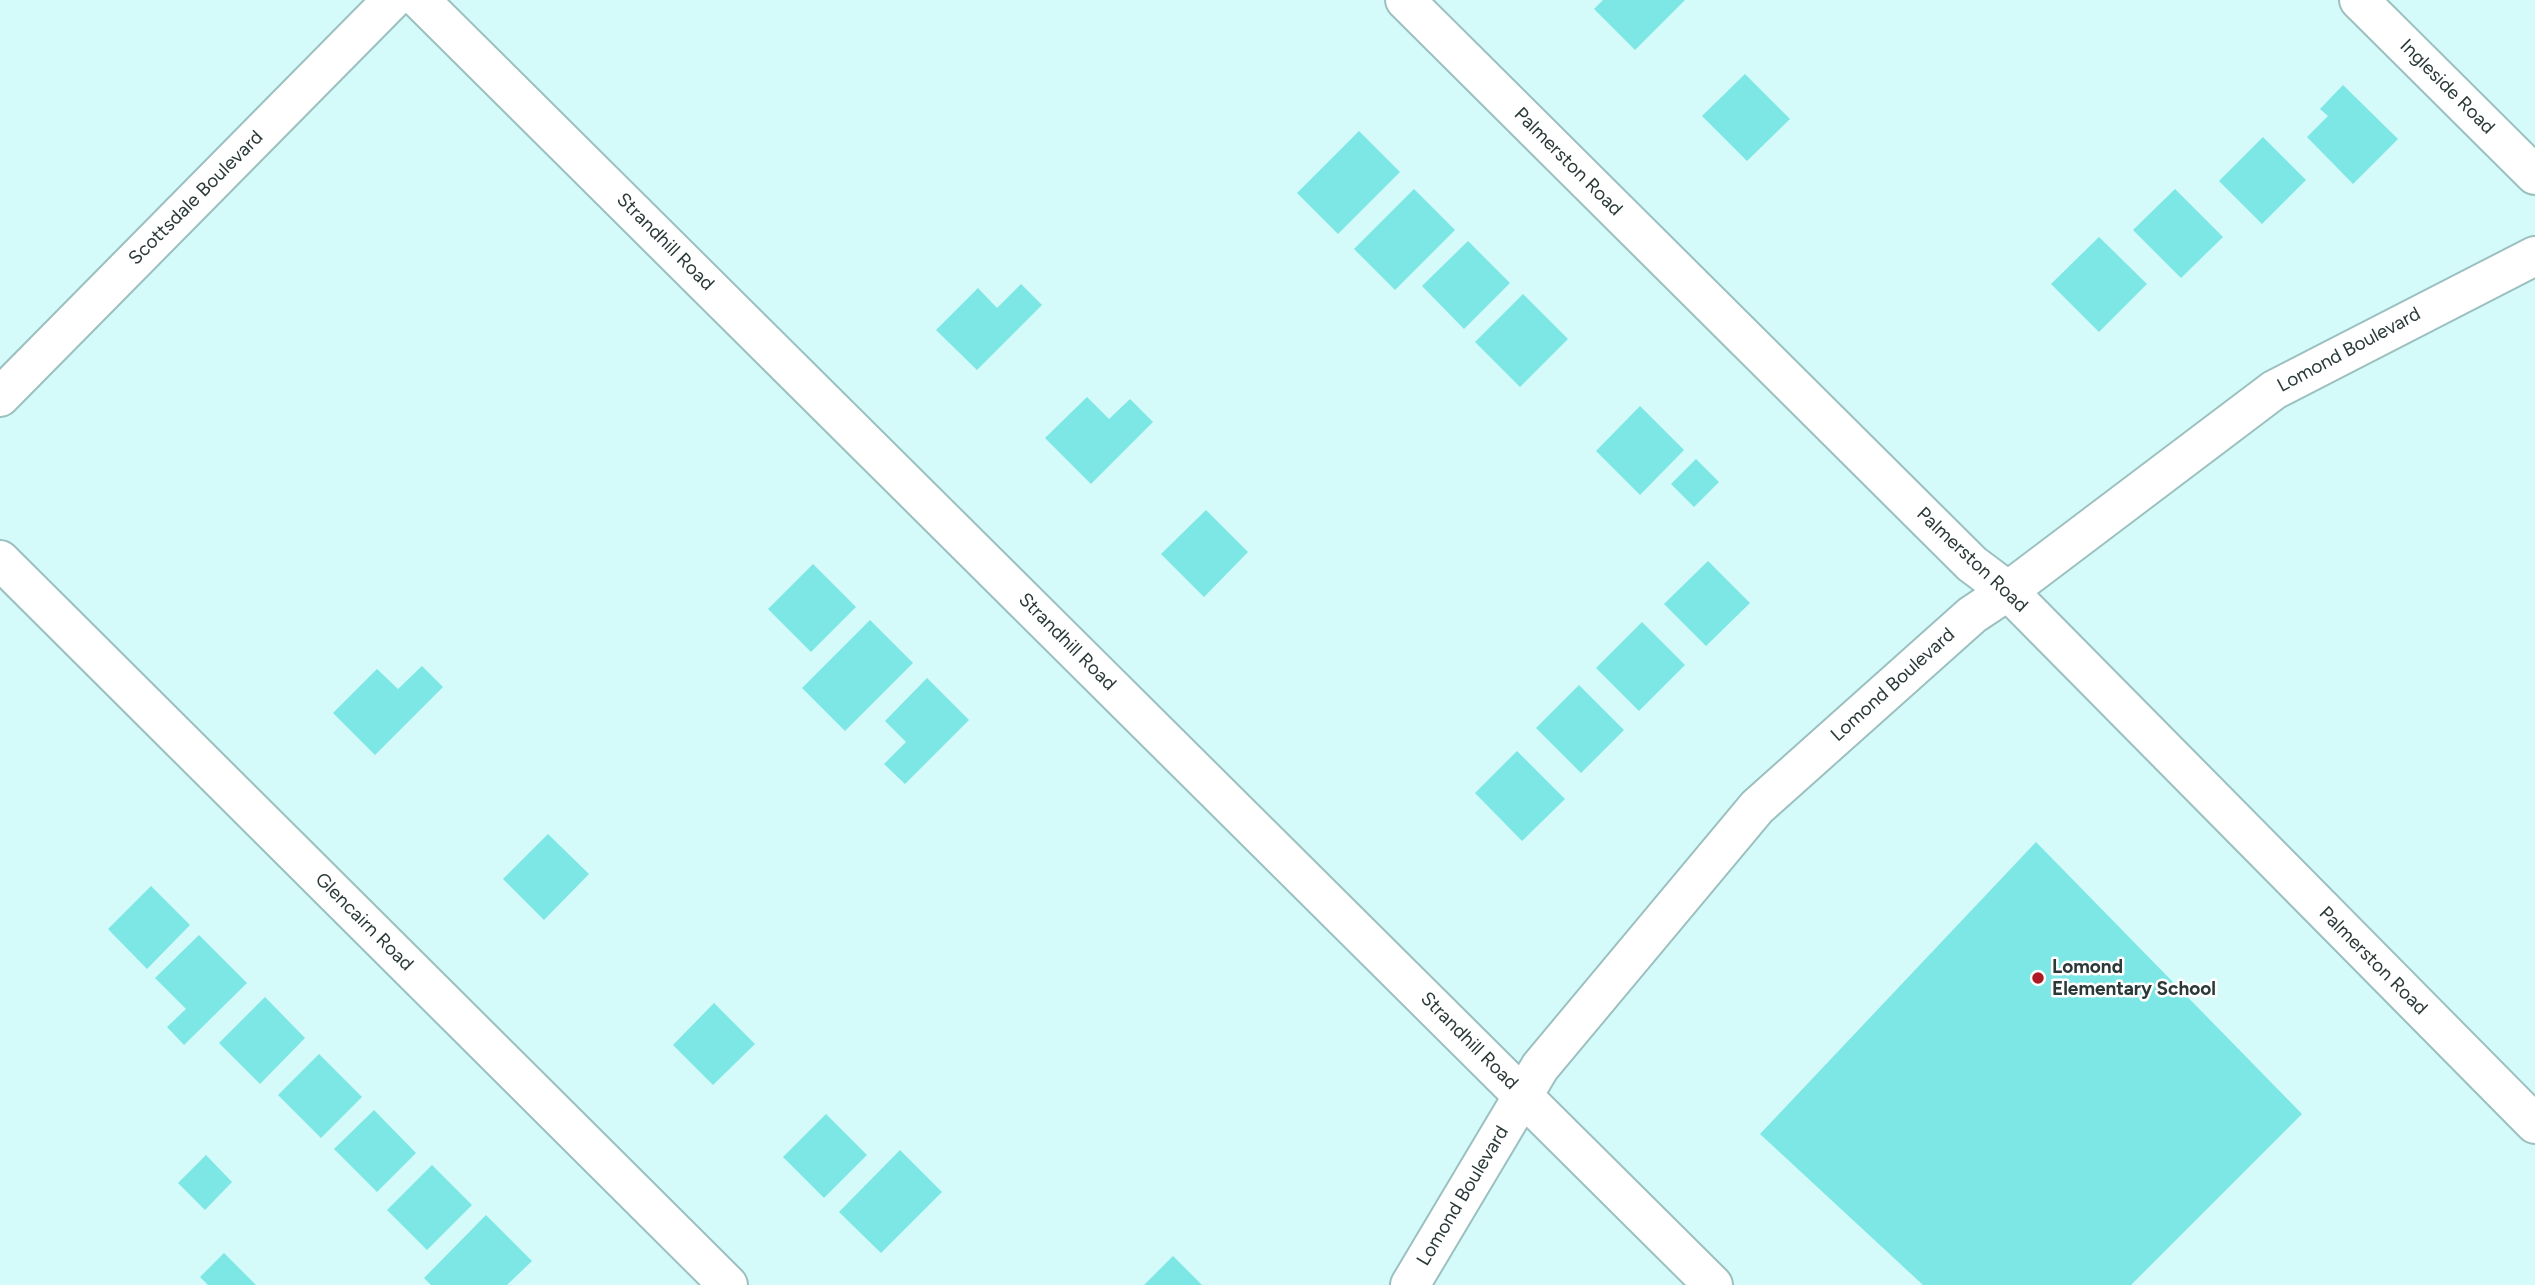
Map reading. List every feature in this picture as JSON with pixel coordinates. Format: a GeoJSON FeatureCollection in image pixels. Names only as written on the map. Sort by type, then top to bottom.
{"type":"FeatureCollection","features":[{"type":"Feature","properties":{"kind":"street","name":"Scottsdale Boulevard"},"geometry":{"type":"LineString","coordinates":[[0,397],[392,0]]}},
{"type":"Feature","properties":{"kind":"street","name":"Strandhill Road"},"geometry":{"type":"LineString","coordinates":[[420,0],[1713,1285]]}},
{"type":"Feature","properties":{"kind":"street","name":"Palmerston Road"},"geometry":{"type":"LineString","coordinates":[[1405,0],[1972,564],[2008,591],[2535,1124]]}},
{"type":"Feature","properties":{"kind":"street","name":"Ingleside Road"},"geometry":{"type":"LineString","coordinates":[[2359,0],[2535,175]]}},
{"type":"Feature","properties":{"kind":"street","name":"Lomond Boulevard"},"geometry":{"type":"LineString","coordinates":[[1410,1285],[1540,1067],[1757,807],[1972,615],[2008,591],[2274,390],[2535,256]]}},
{"type":"Feature","properties":{"kind":"street","name":"Glencairn Road"},"geometry":{"type":"LineString","coordinates":[[0,560],[728,1285]]}},
{"type":"Feature","properties":{"kind":"building"},"geometry":{"type":"Polygon","coordinates":[[[1603,0],[1685,0],[1635,50],[1594,9],[1603,0]]]}},
{"type":"Feature","properties":{"kind":"building"},"geometry":{"type":"Polygon","coordinates":[[[1745,74],[1790,119],[1747,161],[1702,116],[1745,74]]]}},
{"type":"Feature","properties":{"kind":"building"},"geometry":{"type":"Polygon","coordinates":[[[2343,85],[2398,139],[2353,184],[2307,137],[2328,116],[2320,109],[2343,85]]]}},
{"type":"Feature","properties":{"kind":"building"},"geometry":{"type":"Polygon","coordinates":[[[1359,131],[1400,172],[1338,234],[1297,193],[1359,131]]]}},
{"type":"Feature","properties":{"kind":"building"},"geometry":{"type":"Polygon","coordinates":[[[2263,137],[2306,180],[2262,224],[2219,181],[2263,137]]]}},
{"type":"Feature","properties":{"kind":"building"},"geometry":{"type":"Polygon","coordinates":[[[1414,189],[1455,230],[1395,290],[1354,249],[1414,189]]]}},
{"type":"Feature","properties":{"kind":"building"},"geometry":{"type":"Polygon","coordinates":[[[2175,189],[2223,237],[2181,278],[2133,230],[2175,189]]]}},
{"type":"Feature","properties":{"kind":"building"},"geometry":{"type":"Polygon","coordinates":[[[2099,237],[2147,284],[2099,332],[2051,284],[2099,237]]]}},
{"type":"Feature","properties":{"kind":"building"},"geometry":{"type":"Polygon","coordinates":[[[1468,241],[1510,283],[1464,329],[1422,286],[1468,241]]]}},
{"type":"Feature","properties":{"kind":"building"},"geometry":{"type":"Polygon","coordinates":[[[1021,284],[1042,305],[977,370],[936,330],[978,288],[997,308],[1021,284]]]}},
{"type":"Feature","properties":{"kind":"building"},"geometry":{"type":"Polygon","coordinates":[[[1523,294],[1568,339],[1520,387],[1475,342],[1523,294]]]}},
{"type":"Feature","properties":{"kind":"building"},"geometry":{"type":"Polygon","coordinates":[[[1087,397],[1109,419],[1130,399],[1153,422],[1091,484],[1045,438],[1087,397]]]}},
{"type":"Feature","properties":{"kind":"building"},"geometry":{"type":"Polygon","coordinates":[[[1640,406],[1684,450],[1640,495],[1596,451],[1640,406]]]}},
{"type":"Feature","properties":{"kind":"building"},"geometry":{"type":"Polygon","coordinates":[[[1696,459],[1719,482],[1694,507],[1671,484],[1696,459]]]}},
{"type":"Feature","properties":{"kind":"building"},"geometry":{"type":"Polygon","coordinates":[[[1206,510],[1248,552],[1204,597],[1161,554],[1206,510]]]}},
{"type":"Feature","properties":{"kind":"building"},"geometry":{"type":"Polygon","coordinates":[[[1708,561],[1750,603],[1706,646],[1664,604],[1708,561]]]}},
{"type":"Feature","properties":{"kind":"building"},"geometry":{"type":"Polygon","coordinates":[[[813,564],[856,607],[811,652],[768,609],[813,564]]]}},
{"type":"Feature","properties":{"kind":"building"},"geometry":{"type":"Polygon","coordinates":[[[870,620],[913,663],[845,731],[802,688],[870,620]]]}},
{"type":"Feature","properties":{"kind":"building"},"geometry":{"type":"Polygon","coordinates":[[[1642,622],[1685,665],[1639,711],[1596,668],[1642,622]]]}},
{"type":"Feature","properties":{"kind":"building"},"geometry":{"type":"Polygon","coordinates":[[[422,666],[443,687],[375,755],[333,713],[377,669],[398,689],[422,666]]]}},
{"type":"Feature","properties":{"kind":"building"},"geometry":{"type":"Polygon","coordinates":[[[927,678],[969,720],[905,784],[884,764],[906,742],[885,721],[927,678]]]}},
{"type":"Feature","properties":{"kind":"building"},"geometry":{"type":"Polygon","coordinates":[[[1579,685],[1624,730],[1581,773],[1536,728],[1579,685]]]}},
{"type":"Feature","properties":{"kind":"building"},"geometry":{"type":"Polygon","coordinates":[[[1517,751],[1565,799],[1522,841],[1475,793],[1517,751]]]}},
{"type":"Feature","properties":{"kind":"building"},"geometry":{"type":"Polygon","coordinates":[[[548,834],[589,874],[544,920],[503,879],[548,834]]]}},
{"type":"Feature","properties":{"kind":"building","name":"Lomond Elementary School"},"geometry":{"type":"Polygon","coordinates":[[[2036,842],[2302,1114],[2131,1285],[1923,1285],[1760,1134],[2036,842]]]}},
{"type":"Feature","properties":{"kind":"building"},"geometry":{"type":"Polygon","coordinates":[[[151,886],[190,925],[147,969],[108,929],[151,886]]]}},
{"type":"Feature","properties":{"kind":"building"},"geometry":{"type":"Polygon","coordinates":[[[199,935],[247,983],[184,1045],[167,1027],[186,1009],[155,978],[199,935]]]}},
{"type":"Feature","properties":{"kind":"building"},"geometry":{"type":"Polygon","coordinates":[[[265,997],[305,1038],[260,1084],[219,1043],[265,997]]]}},
{"type":"Feature","properties":{"kind":"building"},"geometry":{"type":"Polygon","coordinates":[[[714,1003],[755,1044],[713,1085],[673,1045],[714,1003]]]}},
{"type":"Feature","properties":{"kind":"building"},"geometry":{"type":"Polygon","coordinates":[[[319,1054],[362,1097],[321,1138],[278,1095],[319,1054]]]}},
{"type":"Feature","properties":{"kind":"building"},"geometry":{"type":"Polygon","coordinates":[[[374,1110],[416,1153],[377,1192],[334,1149],[374,1110]]]}},
{"type":"Feature","properties":{"kind":"building"},"geometry":{"type":"Polygon","coordinates":[[[826,1114],[867,1155],[824,1198],[783,1157],[826,1114]]]}},
{"type":"Feature","properties":{"kind":"building"},"geometry":{"type":"Polygon","coordinates":[[[900,1150],[942,1192],[881,1253],[839,1212],[900,1150]]]}},
{"type":"Feature","properties":{"kind":"building"},"geometry":{"type":"Polygon","coordinates":[[[206,1155],[232,1182],[205,1210],[178,1183],[206,1155]]]}},
{"type":"Feature","properties":{"kind":"building"},"geometry":{"type":"Polygon","coordinates":[[[432,1165],[472,1205],[427,1250],[387,1210],[432,1165]]]}},
{"type":"Feature","properties":{"kind":"building"},"geometry":{"type":"Polygon","coordinates":[[[486,1215],[532,1261],[507,1285],[431,1285],[424,1278],[486,1215]]]}},
{"type":"Feature","properties":{"kind":"building"},"geometry":{"type":"Polygon","coordinates":[[[224,1253],[256,1285],[208,1285],[200,1277],[224,1253]]]}},
{"type":"Feature","properties":{"kind":"building"},"geometry":{"type":"Polygon","coordinates":[[[1173,1256],[1202,1285],[1144,1285],[1173,1256]]]}},
{"type":"Feature","properties":{"kind":"place","name":"Lomond Elementary School"},"geometry":{"type":"Point","coordinates":[2038,978]}}]}
